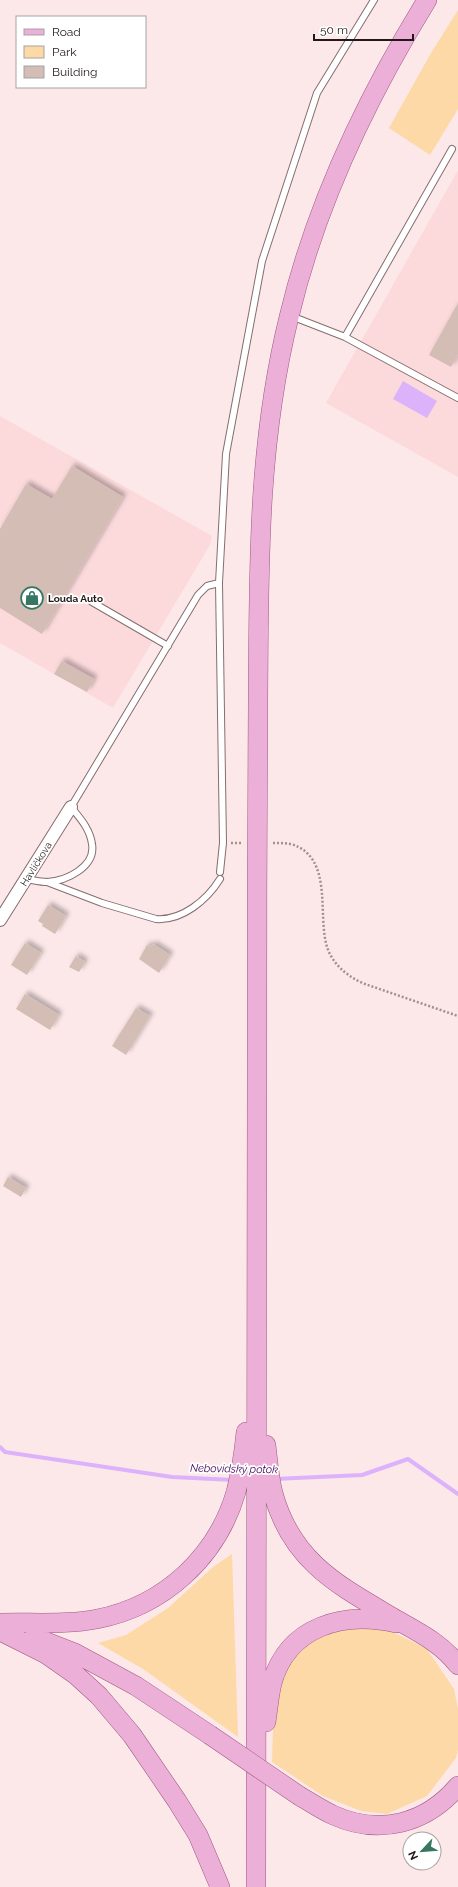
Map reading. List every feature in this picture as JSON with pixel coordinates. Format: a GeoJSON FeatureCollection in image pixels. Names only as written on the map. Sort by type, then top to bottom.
{"type":"FeatureCollection","features":[{"type":"Feature","properties":{"kind":"main road"},"geometry":{"type":"LineString","coordinates":[[427,0],[376,88],[341,160],[308,248],[289,315],[271,409],[262,485],[259,560],[257,842],[256,1465],[265,1494],[283,1519],[299,1548],[319,1570],[342,1588],[436,1643],[458,1665]]}},
{"type":"Feature","properties":{"kind":"main road"},"geometry":{"type":"LineString","coordinates":[[0,1623],[82,1621],[112,1616],[140,1606],[182,1579],[198,1561],[214,1539],[226,1518],[235,1493],[256,1465],[256,1359]]}},
{"type":"Feature","properties":{"kind":"main road"},"geometry":{"type":"LineString","coordinates":[[256,1887],[256,1797],[265,1494]]}},
{"type":"Feature","properties":{"kind":"main road"},"geometry":{"type":"LineString","coordinates":[[256,1797],[272,1682],[283,1658],[289,1650],[306,1635],[327,1624],[337,1621],[369,1619],[409,1626]]}},
{"type":"Feature","properties":{"kind":"main road"},"geometry":{"type":"LineString","coordinates":[[0,1627],[32,1636],[75,1652],[136,1686],[301,1797],[333,1815],[348,1821],[362,1824],[390,1826],[415,1819],[442,1802],[458,1786]]}},
{"type":"Feature","properties":{"kind":"main road"},"geometry":{"type":"LineString","coordinates":[[0,1631],[46,1654],[76,1675],[99,1696],[132,1735],[177,1801],[198,1835],[220,1887]]}},
{"type":"Feature","properties":{"kind":"street","name":"Havlíčkova"},"geometry":{"type":"LineString","coordinates":[[0,920],[71,807]]}},
{"type":"Feature","properties":{"kind":"lane"},"geometry":{"type":"LineString","coordinates":[[220,872],[223,843],[219,583],[226,454],[262,261],[317,93],[374,0]]}},
{"type":"Feature","properties":{"kind":"lane"},"geometry":{"type":"LineString","coordinates":[[345,337],[452,149]]}},
{"type":"Feature","properties":{"kind":"lane"},"geometry":{"type":"LineString","coordinates":[[289,315],[345,337],[458,398]]}},
{"type":"Feature","properties":{"kind":"lane"},"geometry":{"type":"LineString","coordinates":[[47,882],[76,873],[86,864],[92,854],[93,845],[88,829],[71,807],[198,595],[207,586],[219,583]]}},
{"type":"Feature","properties":{"kind":"lane"},"geometry":{"type":"LineString","coordinates":[[92,602],[168,646]]}},
{"type":"Feature","properties":{"kind":"lane"},"geometry":{"type":"LineString","coordinates":[[26,879],[47,882],[102,903],[156,919],[165,919],[181,914],[202,900],[212,891],[220,879]]}},
{"type":"Feature","properties":{"kind":"path"},"geometry":{"type":"LineString","coordinates":[[223,843],[257,842],[290,844],[307,854],[315,864],[320,876],[327,947],[342,971],[353,979],[365,984],[458,1016]]}},
{"type":"Feature","properties":{"kind":"shaded area"},"geometry":{"type":"Polygon","coordinates":[[[458,170],[458,477],[326,403],[458,170]]]}},
{"type":"Feature","properties":{"kind":"shaded area"},"geometry":{"type":"Polygon","coordinates":[[[403,381],[437,401],[427,418],[393,399],[403,381]]]}},
{"type":"Feature","properties":{"kind":"shaded area"},"geometry":{"type":"Polygon","coordinates":[[[0,416],[212,536],[210,545],[113,708],[0,643],[0,416]]]}},
{"type":"Feature","properties":{"kind":"green space"},"geometry":{"type":"Polygon","coordinates":[[[458,10],[458,109],[430,155],[389,128],[431,53],[458,10]]]}},
{"type":"Feature","properties":{"kind":"green space"},"geometry":{"type":"Polygon","coordinates":[[[232,1554],[238,1737],[143,1669],[98,1643],[126,1635],[168,1608],[213,1567],[232,1554]]]}},
{"type":"Feature","properties":{"kind":"green space"},"geometry":{"type":"Polygon","coordinates":[[[346,1624],[387,1629],[427,1649],[454,1689],[458,1709],[458,1750],[456,1758],[427,1796],[387,1814],[361,1811],[323,1796],[272,1762],[274,1695],[293,1655],[314,1636],[346,1624]]]}},
{"type":"Feature","properties":{"kind":"building"},"geometry":{"type":"Polygon","coordinates":[[[458,303],[458,354],[451,367],[429,355],[458,303]]]}},
{"type":"Feature","properties":{"kind":"building"},"geometry":{"type":"Polygon","coordinates":[[[72,466],[123,497],[42,634],[0,608],[0,529],[26,484],[52,499],[72,466]]]}},
{"type":"Feature","properties":{"kind":"building"},"geometry":{"type":"Polygon","coordinates":[[[62,661],[94,679],[87,692],[54,674],[62,661]]]}},
{"type":"Feature","properties":{"kind":"building"},"geometry":{"type":"Polygon","coordinates":[[[48,905],[66,916],[55,934],[42,926],[43,924],[38,921],[48,905]]]}},
{"type":"Feature","properties":{"kind":"building"},"geometry":{"type":"Polygon","coordinates":[[[25,943],[41,953],[27,975],[11,965],[25,943]]]}},
{"type":"Feature","properties":{"kind":"building"},"geometry":{"type":"Polygon","coordinates":[[[153,944],[170,955],[159,973],[139,959],[147,945],[151,947],[153,944]]]}},
{"type":"Feature","properties":{"kind":"building"},"geometry":{"type":"Polygon","coordinates":[[[76,956],[85,962],[79,972],[69,967],[76,956]]]}},
{"type":"Feature","properties":{"kind":"building"},"geometry":{"type":"Polygon","coordinates":[[[25,994],[59,1015],[50,1030],[16,1009],[25,994]]]}},
{"type":"Feature","properties":{"kind":"building"},"geometry":{"type":"Polygon","coordinates":[[[136,1008],[150,1016],[126,1055],[112,1046],[136,1008]]]}},
{"type":"Feature","properties":{"kind":"building"},"geometry":{"type":"Polygon","coordinates":[[[8,1177],[26,1188],[21,1197],[3,1186],[8,1177]]]}},
{"type":"Feature","properties":{"kind":"waterway","name":"Nebovidský potok"},"geometry":{"type":"LineString","coordinates":[[0,1447],[5,1452],[172,1477],[234,1480]]}},
{"type":"Feature","properties":{"kind":"waterway","name":"Nebovidský potok"},"geometry":{"type":"LineString","coordinates":[[274,1479],[362,1475],[408,1459],[458,1494]]}},
{"type":"Feature","properties":{"kind":"place","name":"Louda Auto"},"geometry":{"type":"Point","coordinates":[32,598]}}]}
